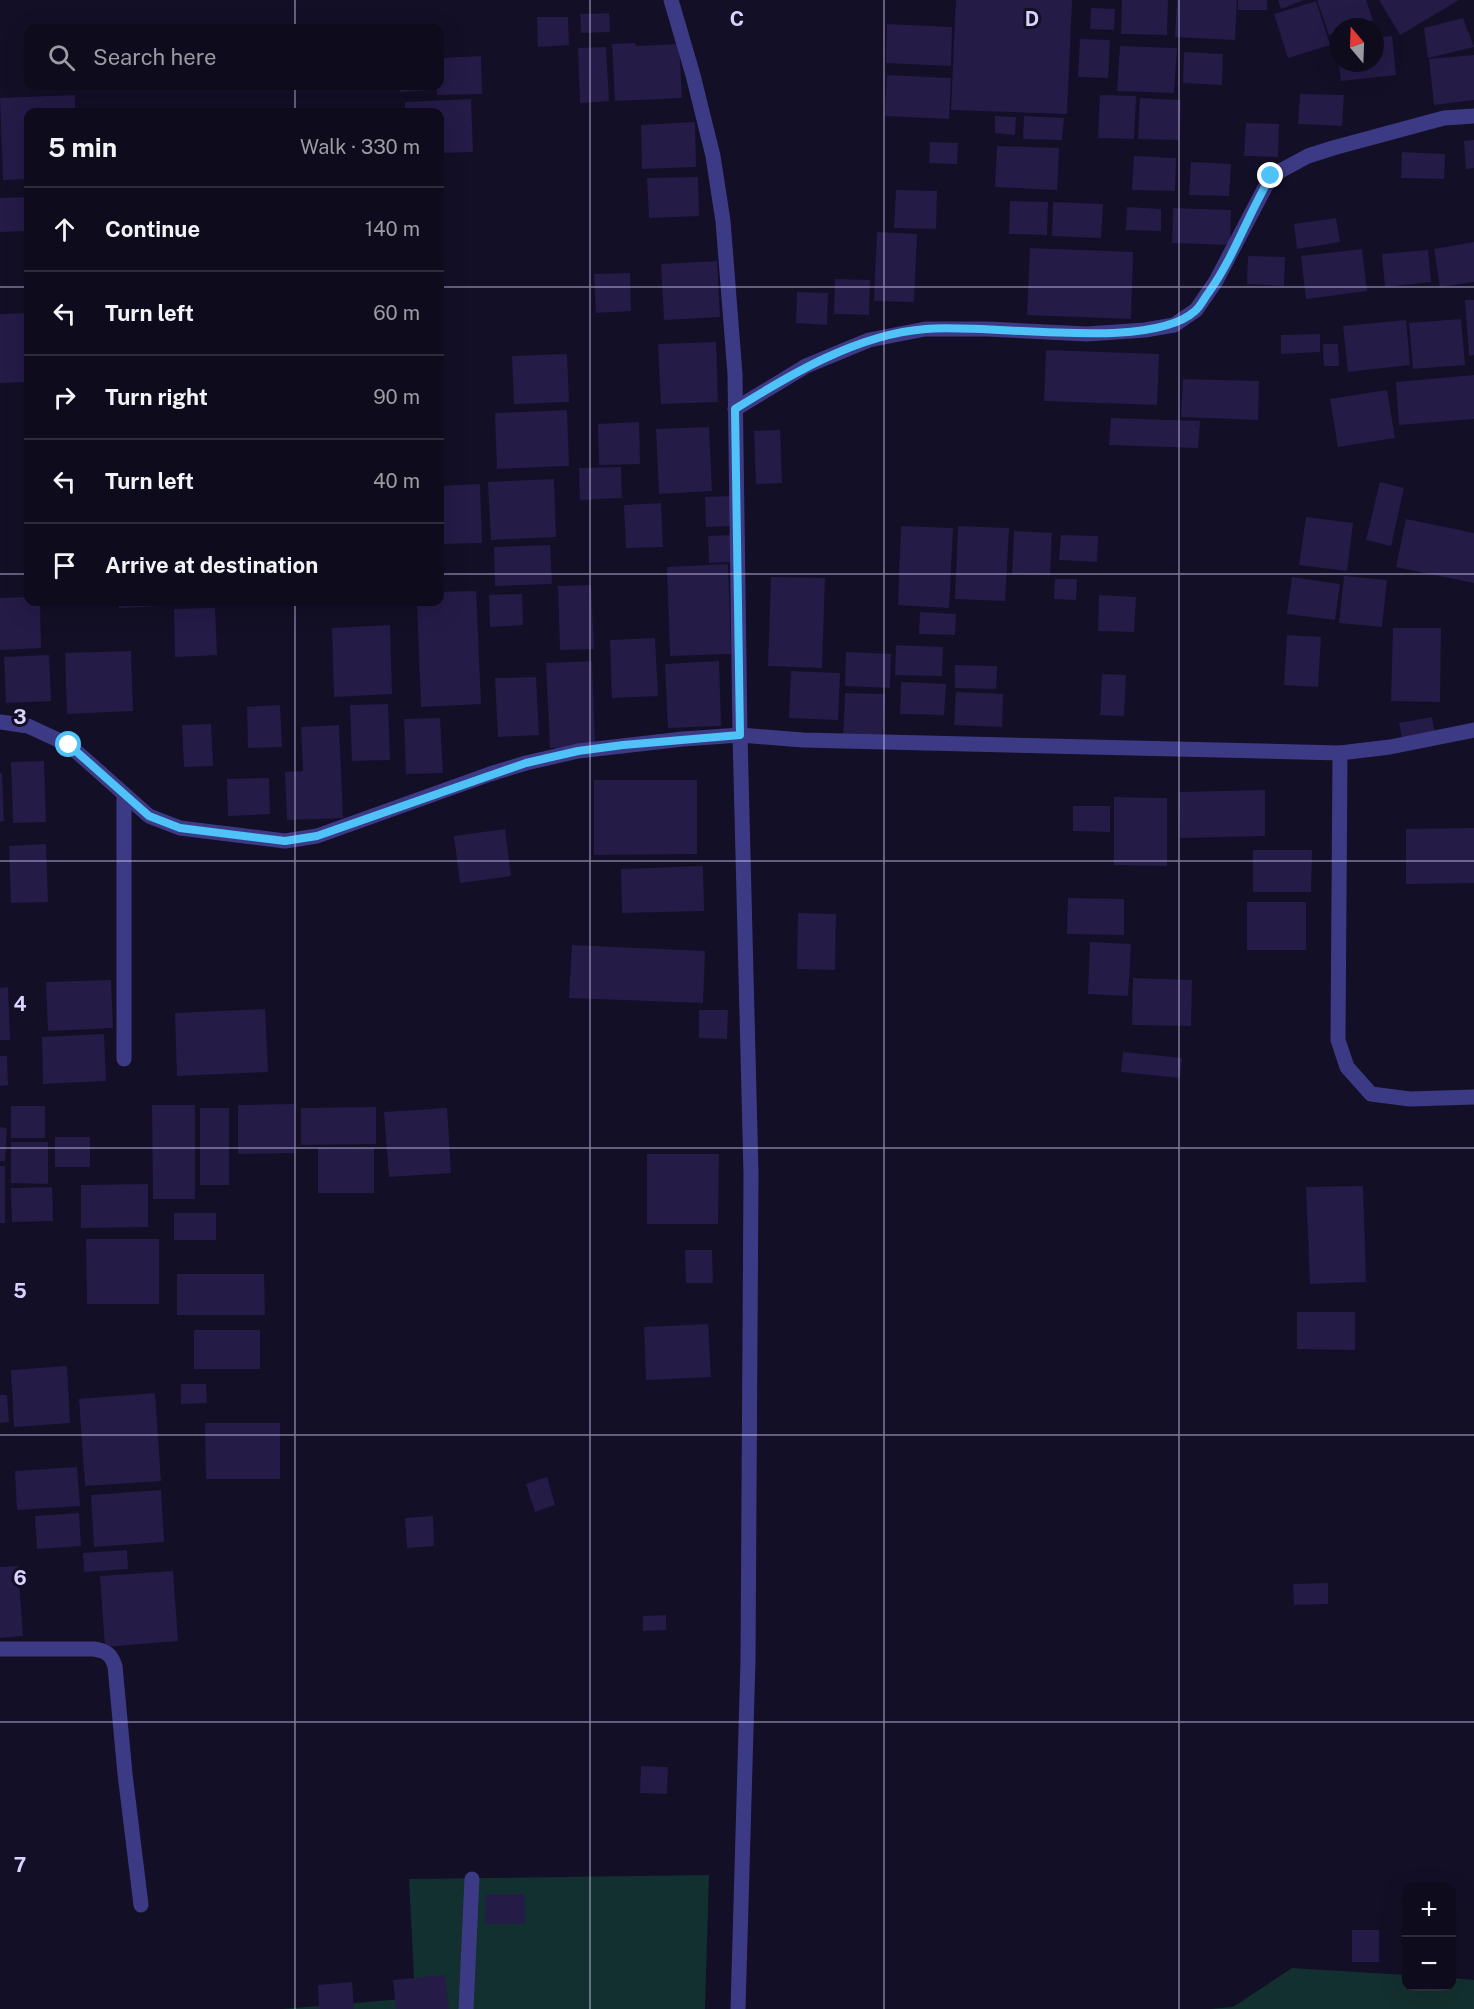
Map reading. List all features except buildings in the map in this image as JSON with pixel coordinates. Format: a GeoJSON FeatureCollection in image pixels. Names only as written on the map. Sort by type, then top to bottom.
{"type":"FeatureCollection","features":[{"type":"Feature","properties":{"kind":"street"},"geometry":{"type":"LineString","coordinates":[[671,0],[713,156],[723,221],[735,374],[740,735],[751,1174],[748,1660],[738,2009]]}},
{"type":"Feature","properties":{"kind":"street"},"geometry":{"type":"LineString","coordinates":[[735,409],[806,366],[869,340],[926,328],[1087,334],[1145,330],[1174,324],[1196,310],[1216,281],[1271,176],[1308,156],[1333,148],[1444,118],[1474,117]]}},
{"type":"Feature","properties":{"kind":"street"},"geometry":{"type":"LineString","coordinates":[[0,722],[28,726],[69,745],[149,816],[180,828],[285,841],[317,836],[526,763],[578,751],[623,745],[740,735],[803,740],[1340,753],[1390,747],[1474,730]]}},
{"type":"Feature","properties":{"kind":"street"},"geometry":{"type":"LineString","coordinates":[[1340,753],[1338,1040],[1347,1067],[1371,1094],[1410,1099],[1474,1096]]}},
{"type":"Feature","properties":{"kind":"street"},"geometry":{"type":"LineString","coordinates":[[124,794],[124,1059]]}},
{"type":"Feature","properties":{"kind":"street"},"geometry":{"type":"LineString","coordinates":[[0,1649],[94,1649],[105,1651],[112,1659],[115,1666],[141,1905]]}},
{"type":"Feature","properties":{"kind":"street"},"geometry":{"type":"LineString","coordinates":[[466,2009],[471,1879]]}},
{"type":"Feature","properties":{"kind":"green space"},"geometry":{"type":"Polygon","coordinates":[[[709,1875],[705,2009],[282,2009],[415,1998],[409,1879],[709,1875]]]}},
{"type":"Feature","properties":{"kind":"green space"},"geometry":{"type":"Polygon","coordinates":[[[1292,1968],[1402,1975],[1402,1991],[1456,1991],[1456,1978],[1474,1980],[1474,2009],[1209,2009],[1233,2007],[1292,1968]]]}},
{"type":"Feature","properties":{"kind":"route"},"geometry":{"type":"LineString","coordinates":[[69,745],[149,816],[180,828],[260,840],[285,841],[317,836],[526,763],[578,751],[623,745],[740,735],[735,409],[806,366],[869,340],[926,328],[1087,334],[1145,330],[1174,324],[1196,310],[1216,281],[1271,176]]}}]}
